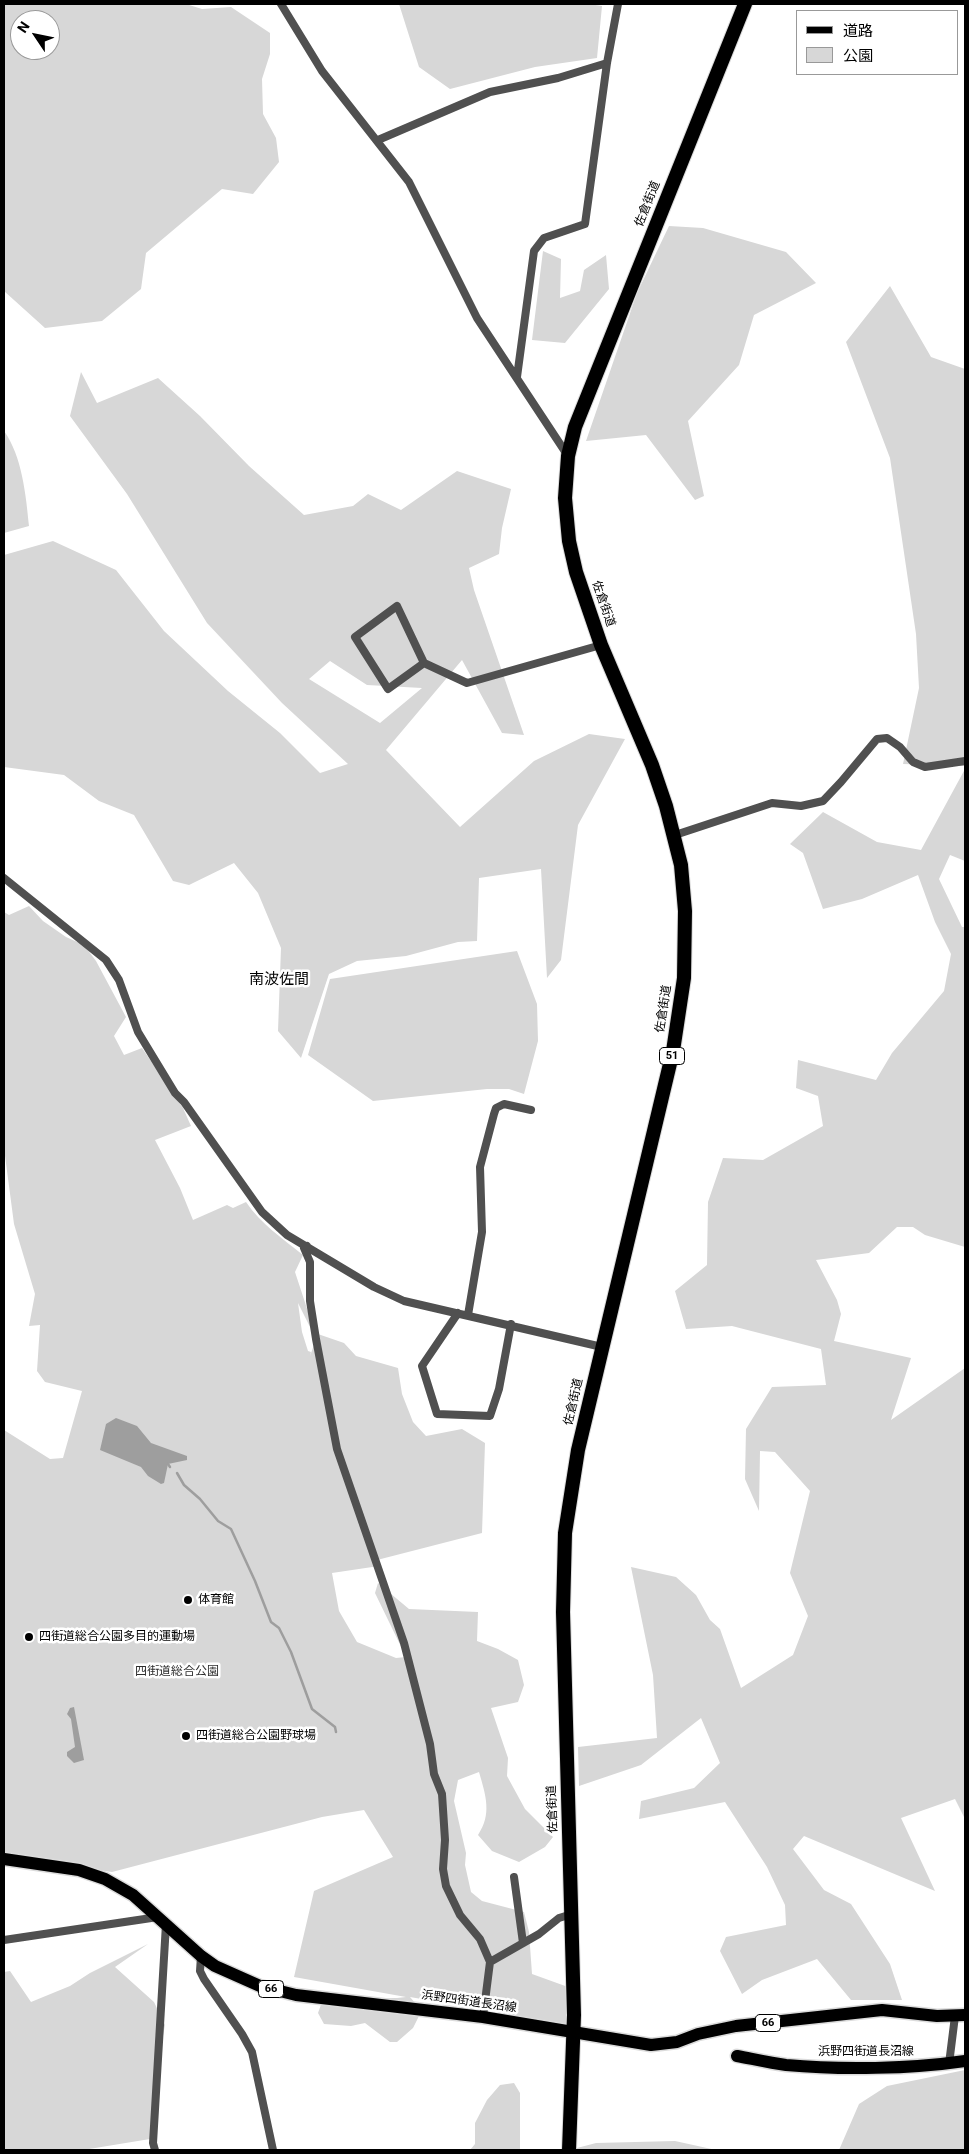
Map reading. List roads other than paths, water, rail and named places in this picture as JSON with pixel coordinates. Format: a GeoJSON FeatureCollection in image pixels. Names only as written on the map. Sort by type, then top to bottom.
{"type":"FeatureCollection","features":[{"type":"Feature","properties":{"kind":"highway","name":"佐倉街道"},"geometry":{"type":"LineString","coordinates":[[569,2150],[574,2033],[563,1612],[565,1534],[578,1450],[673,1051],[681,1008],[685,962],[685,911],[681,865],[675,836],[652,765],[601,645],[584,597],[569,541],[565,498],[568,456],[575,427],[745,4]]}},
{"type":"Feature","properties":{"kind":"main road","name":"浜野四街道長沼線"},"geometry":{"type":"LineString","coordinates":[[4,1859],[79,1870],[105,1879],[132,1895],[201,1956],[230,1974],[273,1990],[296,1995],[483,2017],[651,2045],[663,2044],[736,2026],[882,2010],[960,2016]]}},
{"type":"Feature","properties":{"kind":"main road","name":"浜野四街道長沼線"},"geometry":{"type":"LineString","coordinates":[[737,2056],[785,2064],[829,2066],[950,2064],[965,2062]]}},
{"type":"Feature","properties":{"kind":"street"},"geometry":{"type":"LineString","coordinates":[[281,4],[322,71],[378,140],[409,182],[477,318],[568,456]]}},
{"type":"Feature","properties":{"kind":"street"},"geometry":{"type":"LineString","coordinates":[[517,376],[534,250],[544,238],[585,224],[607,63],[618,4]]}},
{"type":"Feature","properties":{"kind":"street"},"geometry":{"type":"LineString","coordinates":[[378,140],[490,92],[558,78],[607,63]]}},
{"type":"Feature","properties":{"kind":"street"},"geometry":{"type":"LineString","coordinates":[[424,663],[388,689],[355,638],[397,606],[424,663],[467,683],[601,645]]}},
{"type":"Feature","properties":{"kind":"street"},"geometry":{"type":"LineString","coordinates":[[675,836],[772,802],[801,806],[823,801],[876,739],[888,738],[900,746],[913,762],[925,767],[965,762]]}},
{"type":"Feature","properties":{"kind":"street"},"geometry":{"type":"LineString","coordinates":[[4,878],[106,960],[119,980],[138,1032],[175,1093],[184,1102],[262,1212],[286,1235],[388,1295],[602,1347]]}},
{"type":"Feature","properties":{"kind":"street"},"geometry":{"type":"LineString","coordinates":[[468,1315],[482,1232],[480,1167],[494,1114],[496,1108],[504,1104],[531,1110]]}},
{"type":"Feature","properties":{"kind":"street"},"geometry":{"type":"LineString","coordinates":[[307,1246],[304,1248],[310,1262],[310,1300],[314,1330],[337,1450],[404,1643],[430,1744],[434,1774],[442,1794],[445,1840],[443,1869],[446,1886],[460,1914],[480,1939],[490,1962],[483,2017]]}},
{"type":"Feature","properties":{"kind":"street"},"geometry":{"type":"LineString","coordinates":[[458,1313],[422,1366],[437,1414],[490,1416],[499,1389],[511,1324]]}},
{"type":"Feature","properties":{"kind":"street"},"geometry":{"type":"LineString","coordinates":[[514,1877],[523,1943]]}},
{"type":"Feature","properties":{"kind":"street"},"geometry":{"type":"LineString","coordinates":[[490,1962],[540,1934],[559,1918],[572,1914]]}},
{"type":"Feature","properties":{"kind":"street"},"geometry":{"type":"LineString","coordinates":[[4,1940],[162,1920],[153,2143],[155,2150]]}},
{"type":"Feature","properties":{"kind":"street"},"geometry":{"type":"LineString","coordinates":[[201,1956],[200,1971],[204,1979],[252,2052],[273,2150]]}},
{"type":"Feature","properties":{"kind":"street"},"geometry":{"type":"LineString","coordinates":[[950,2064],[960,2016]]}},
{"type":"Feature","properties":{"kind":"waterway"},"geometry":{"type":"LineString","coordinates":[[177,1473],[184,1485],[200,1499],[218,1521],[231,1529],[255,1581],[271,1622],[279,1628],[291,1652],[312,1709],[335,1727],[336,1732]]}},
{"type":"Feature","properties":{"kind":"place","name":"体育館"},"geometry":{"type":"Point","coordinates":[188,1600]}},
{"type":"Feature","properties":{"kind":"place","name":"四街道総合公園多目的運動場"},"geometry":{"type":"Point","coordinates":[29,1637]}},
{"type":"Feature","properties":{"kind":"place","name":"四街道総合公園野球場"},"geometry":{"type":"Point","coordinates":[186,1736]}},
{"type":"Feature","properties":{"kind":"district","name":"南波佐間"},"geometry":{"type":"Point","coordinates":[279,980]}},
{"type":"Feature","properties":{"kind":"park label","name":"四街道総合公園"},"geometry":{"type":"Point","coordinates":[177,1672]}}]}
